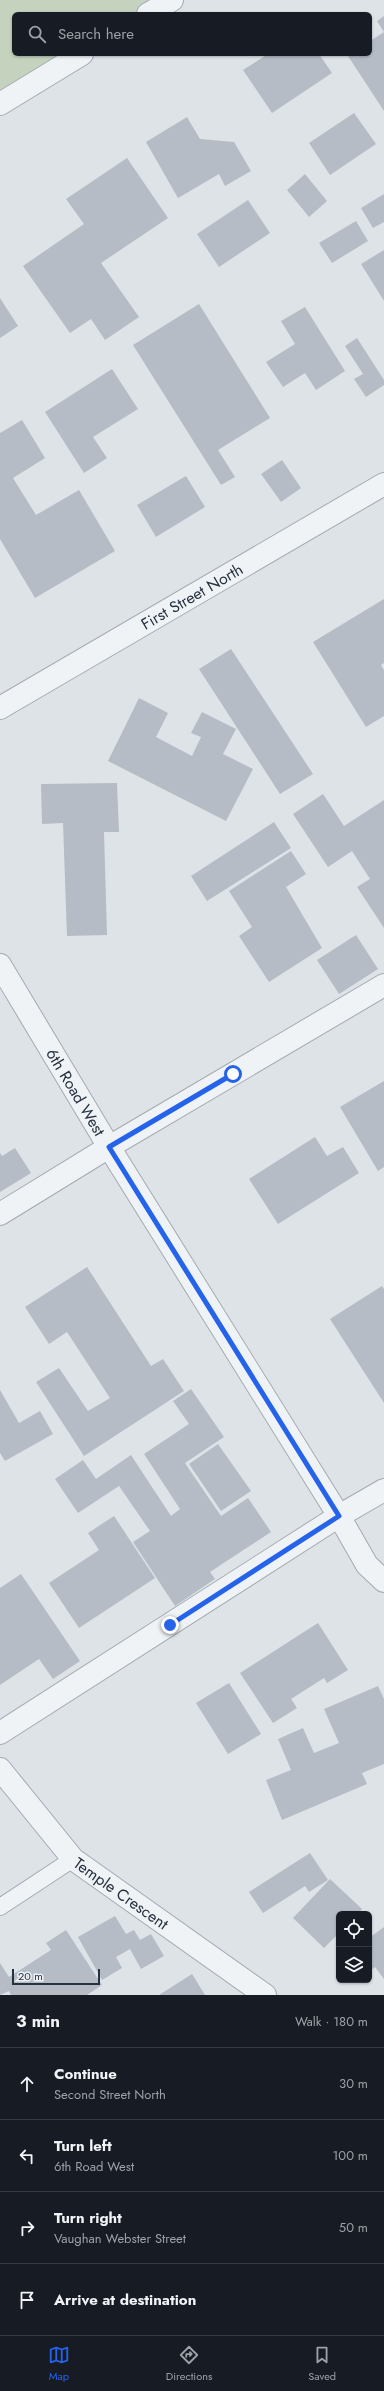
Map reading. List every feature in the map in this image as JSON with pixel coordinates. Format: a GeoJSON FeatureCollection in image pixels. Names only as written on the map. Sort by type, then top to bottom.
{"type":"FeatureCollection","features":[{"type":"Feature","properties":{"kind":"street"},"geometry":{"type":"LineString","coordinates":[[151,12],[172,0]]}},
{"type":"Feature","properties":{"kind":"street"},"geometry":{"type":"LineString","coordinates":[[0,104],[79,56]]}},
{"type":"Feature","properties":{"kind":"street","name":"First Street North"},"geometry":{"type":"LineString","coordinates":[[0,708],[384,484]]}},
{"type":"Feature","properties":{"kind":"street","name":"6th Road West"},"geometry":{"type":"LineString","coordinates":[[0,965],[109,1147],[339,1516],[367,1566],[384,1581]]}},
{"type":"Feature","properties":{"kind":"street"},"geometry":{"type":"LineString","coordinates":[[0,1214],[109,1147],[384,985]]}},
{"type":"Feature","properties":{"kind":"street"},"geometry":{"type":"LineString","coordinates":[[0,1733],[339,1516],[384,1490]]}},
{"type":"Feature","properties":{"kind":"street","name":"Temple Crescent"},"geometry":{"type":"LineString","coordinates":[[0,1769],[74,1859],[264,1995]]}},
{"type":"Feature","properties":{"kind":"lane"},"geometry":{"type":"LineString","coordinates":[[0,1907],[74,1859]]}},
{"type":"Feature","properties":{"kind":"green space"},"geometry":{"type":"Polygon","coordinates":[[[0,0],[171,0],[151,12],[12,12],[12,56],[79,56],[0,104],[0,0]]]}},
{"type":"Feature","properties":{"kind":"building"},"geometry":{"type":"Polygon","coordinates":[[[384,16],[384,32],[377,21],[384,16]]]}},
{"type":"Feature","properties":{"kind":"building"},"geometry":{"type":"Polygon","coordinates":[[[384,32],[384,111],[348,56],[372,56],[372,40],[384,32]]]}},
{"type":"Feature","properties":{"kind":"building"},"geometry":{"type":"Polygon","coordinates":[[[265,56],[320,56],[332,73],[272,113],[243,70],[265,56]]]}},
{"type":"Feature","properties":{"kind":"building"},"geometry":{"type":"Polygon","coordinates":[[[354,113],[376,144],[330,175],[309,143],[354,113]]]}},
{"type":"Feature","properties":{"kind":"building"},"geometry":{"type":"Polygon","coordinates":[[[187,117],[200,139],[234,142],[251,171],[225,186],[219,174],[178,198],[146,142],[187,117]]]}},
{"type":"Feature","properties":{"kind":"building"},"geometry":{"type":"Polygon","coordinates":[[[127,158],[168,218],[101,263],[139,317],[105,340],[91,319],[70,333],[23,266],[84,224],[66,199],[127,158]]]}},
{"type":"Feature","properties":{"kind":"building"},"geometry":{"type":"Polygon","coordinates":[[[305,174],[327,201],[309,217],[287,190],[305,174]]]}},
{"type":"Feature","properties":{"kind":"building"},"geometry":{"type":"Polygon","coordinates":[[[384,194],[384,222],[373,228],[361,208],[384,194]]]}},
{"type":"Feature","properties":{"kind":"building"},"geometry":{"type":"Polygon","coordinates":[[[248,200],[270,233],[219,267],[197,234],[248,200]]]}},
{"type":"Feature","properties":{"kind":"building"},"geometry":{"type":"Polygon","coordinates":[[[356,221],[368,241],[332,263],[319,243],[356,221]]]}},
{"type":"Feature","properties":{"kind":"building"},"geometry":{"type":"Polygon","coordinates":[[[384,250],[384,301],[361,264],[384,250]]]}},
{"type":"Feature","properties":{"kind":"building"},"geometry":{"type":"Polygon","coordinates":[[[0,298],[18,326],[0,338],[0,298]]]}},
{"type":"Feature","properties":{"kind":"building"},"geometry":{"type":"Polygon","coordinates":[[[199,304],[270,418],[218,450],[235,477],[221,485],[133,345],[199,304]]]}},
{"type":"Feature","properties":{"kind":"building"},"geometry":{"type":"Polygon","coordinates":[[[305,307],[345,371],[316,390],[305,373],[283,387],[266,362],[295,344],[281,321],[305,307]]]}},
{"type":"Feature","properties":{"kind":"building"},"geometry":{"type":"Polygon","coordinates":[[[357,338],[384,380],[384,385],[366,397],[354,379],[363,374],[345,346],[357,338]]]}},
{"type":"Feature","properties":{"kind":"building"},"geometry":{"type":"Polygon","coordinates":[[[112,369],[138,409],[93,437],[107,458],[84,473],[45,412],[112,369]]]}},
{"type":"Feature","properties":{"kind":"building"},"geometry":{"type":"Polygon","coordinates":[[[22,420],[45,458],[13,478],[36,515],[79,490],[115,551],[35,598],[0,539],[0,433],[22,420]]]}},
{"type":"Feature","properties":{"kind":"building"},"geometry":{"type":"Polygon","coordinates":[[[282,460],[301,488],[281,502],[261,474],[282,460]]]}},
{"type":"Feature","properties":{"kind":"building"},"geometry":{"type":"Polygon","coordinates":[[[186,476],[205,507],[156,537],[137,505],[186,476]]]}},
{"type":"Feature","properties":{"kind":"building"},"geometry":{"type":"Polygon","coordinates":[[[384,599],[384,663],[381,665],[384,670],[384,716],[366,727],[313,642],[384,599]]]}},
{"type":"Feature","properties":{"kind":"building"},"geometry":{"type":"Polygon","coordinates":[[[231,649],[313,774],[280,794],[199,669],[231,649]]]}},
{"type":"Feature","properties":{"kind":"building"},"geometry":{"type":"Polygon","coordinates":[[[139,698],[168,713],[156,737],[192,756],[201,737],[191,733],[202,712],[236,729],[223,754],[253,769],[226,821],[108,761],[139,698]]]}},
{"type":"Feature","properties":{"kind":"building"},"geometry":{"type":"Polygon","coordinates":[[[117,783],[119,832],[104,832],[107,935],[67,936],[63,823],[42,824],[41,784],[117,783]]]}},
{"type":"Feature","properties":{"kind":"building"},"geometry":{"type":"Polygon","coordinates":[[[323,794],[344,826],[384,800],[384,928],[357,887],[370,879],[352,851],[328,867],[293,814],[323,794]]]}},
{"type":"Feature","properties":{"kind":"building"},"geometry":{"type":"Polygon","coordinates":[[[274,822],[291,848],[207,901],[191,876],[274,822]]]}},
{"type":"Feature","properties":{"kind":"building"},"geometry":{"type":"Polygon","coordinates":[[[291,851],[306,874],[286,887],[322,948],[269,982],[239,936],[252,927],[229,891],[291,851]]]}},
{"type":"Feature","properties":{"kind":"building"},"geometry":{"type":"Polygon","coordinates":[[[356,935],[378,969],[339,994],[317,960],[356,935]]]}},
{"type":"Feature","properties":{"kind":"building"},"geometry":{"type":"Polygon","coordinates":[[[384,1081],[384,1167],[378,1171],[340,1107],[384,1081]]]}},
{"type":"Feature","properties":{"kind":"building"},"geometry":{"type":"Polygon","coordinates":[[[315,1137],[327,1156],[343,1147],[359,1173],[278,1224],[249,1179],[315,1137]]]}},
{"type":"Feature","properties":{"kind":"building"},"geometry":{"type":"Polygon","coordinates":[[[15,1148],[31,1173],[0,1192],[0,1153],[2,1156],[15,1148]]]}},
{"type":"Feature","properties":{"kind":"building"},"geometry":{"type":"Polygon","coordinates":[[[87,1267],[151,1366],[163,1359],[184,1391],[84,1456],[36,1382],[59,1368],[88,1411],[110,1398],[67,1332],[49,1344],[25,1307],[87,1267]]]}},
{"type":"Feature","properties":{"kind":"building"},"geometry":{"type":"Polygon","coordinates":[[[382,1286],[384,1289],[384,1403],[330,1319],[382,1286]]]}},
{"type":"Feature","properties":{"kind":"building"},"geometry":{"type":"Polygon","coordinates":[[[191,1389],[224,1437],[185,1463],[221,1516],[248,1498],[271,1532],[210,1572],[215,1579],[175,1606],[133,1542],[150,1531],[119,1486],[78,1513],[55,1479],[83,1460],[96,1479],[131,1455],[171,1516],[180,1509],[144,1454],[189,1424],[173,1401],[191,1389]]]}},
{"type":"Feature","properties":{"kind":"building"},"geometry":{"type":"Polygon","coordinates":[[[0,1390],[19,1423],[40,1411],[53,1434],[5,1461],[0,1453],[0,1390]]]}},
{"type":"Feature","properties":{"kind":"building"},"geometry":{"type":"Polygon","coordinates":[[[218,1444],[251,1491],[221,1511],[189,1464],[218,1444]]]}},
{"type":"Feature","properties":{"kind":"building"},"geometry":{"type":"Polygon","coordinates":[[[114,1516],[155,1578],[79,1628],[49,1583],[99,1550],[88,1533],[114,1516]]]}},
{"type":"Feature","properties":{"kind":"building"},"geometry":{"type":"Polygon","coordinates":[[[21,1574],[80,1661],[53,1679],[39,1659],[0,1685],[0,1588],[21,1574]]]}},
{"type":"Feature","properties":{"kind":"building"},"geometry":{"type":"Polygon","coordinates":[[[318,1623],[348,1670],[327,1683],[324,1678],[291,1699],[297,1708],[273,1723],[240,1673],[318,1623]]]}},
{"type":"Feature","properties":{"kind":"building"},"geometry":{"type":"Polygon","coordinates":[[[229,1683],[261,1734],[228,1754],[196,1703],[229,1683]]]}},
{"type":"Feature","properties":{"kind":"building"},"geometry":{"type":"Polygon","coordinates":[[[378,1686],[384,1699],[384,1764],[362,1773],[367,1784],[282,1820],[266,1780],[291,1770],[278,1739],[303,1728],[314,1753],[339,1743],[324,1709],[378,1686]]]}},
{"type":"Feature","properties":{"kind":"building"},"geometry":{"type":"Polygon","coordinates":[[[310,1853],[328,1880],[309,1892],[305,1886],[263,1913],[249,1892],[310,1853]]]}},
{"type":"Feature","properties":{"kind":"building"},"geometry":{"type":"Polygon","coordinates":[[[330,1879],[362,1909],[360,1911],[336,1911],[336,1936],[324,1948],[293,1918],[330,1879]]]}},
{"type":"Feature","properties":{"kind":"building"},"geometry":{"type":"Polygon","coordinates":[[[115,1916],[126,1934],[134,1930],[140,1940],[151,1934],[164,1956],[141,1969],[130,1949],[116,1957],[122,1968],[102,1980],[78,1937],[115,1916]]]}},
{"type":"Feature","properties":{"kind":"building"},"geometry":{"type":"Polygon","coordinates":[[[384,1927],[384,1979],[375,1967],[372,1970],[372,1936],[384,1927]]]}},
{"type":"Feature","properties":{"kind":"building"},"geometry":{"type":"Polygon","coordinates":[[[66,1930],[102,1985],[87,1995],[11,1995],[9,1991],[0,1995],[0,1963],[9,1977],[51,1950],[46,1943],[66,1930]]]}},
{"type":"Feature","properties":{"kind":"building"},"geometry":{"type":"Polygon","coordinates":[[[192,1974],[205,1995],[159,1995],[192,1974]]]}},
{"type":"Feature","properties":{"kind":"route"},"geometry":{"type":"LineString","coordinates":[[170,1625],[339,1516],[109,1147],[233,1074]]}}]}
